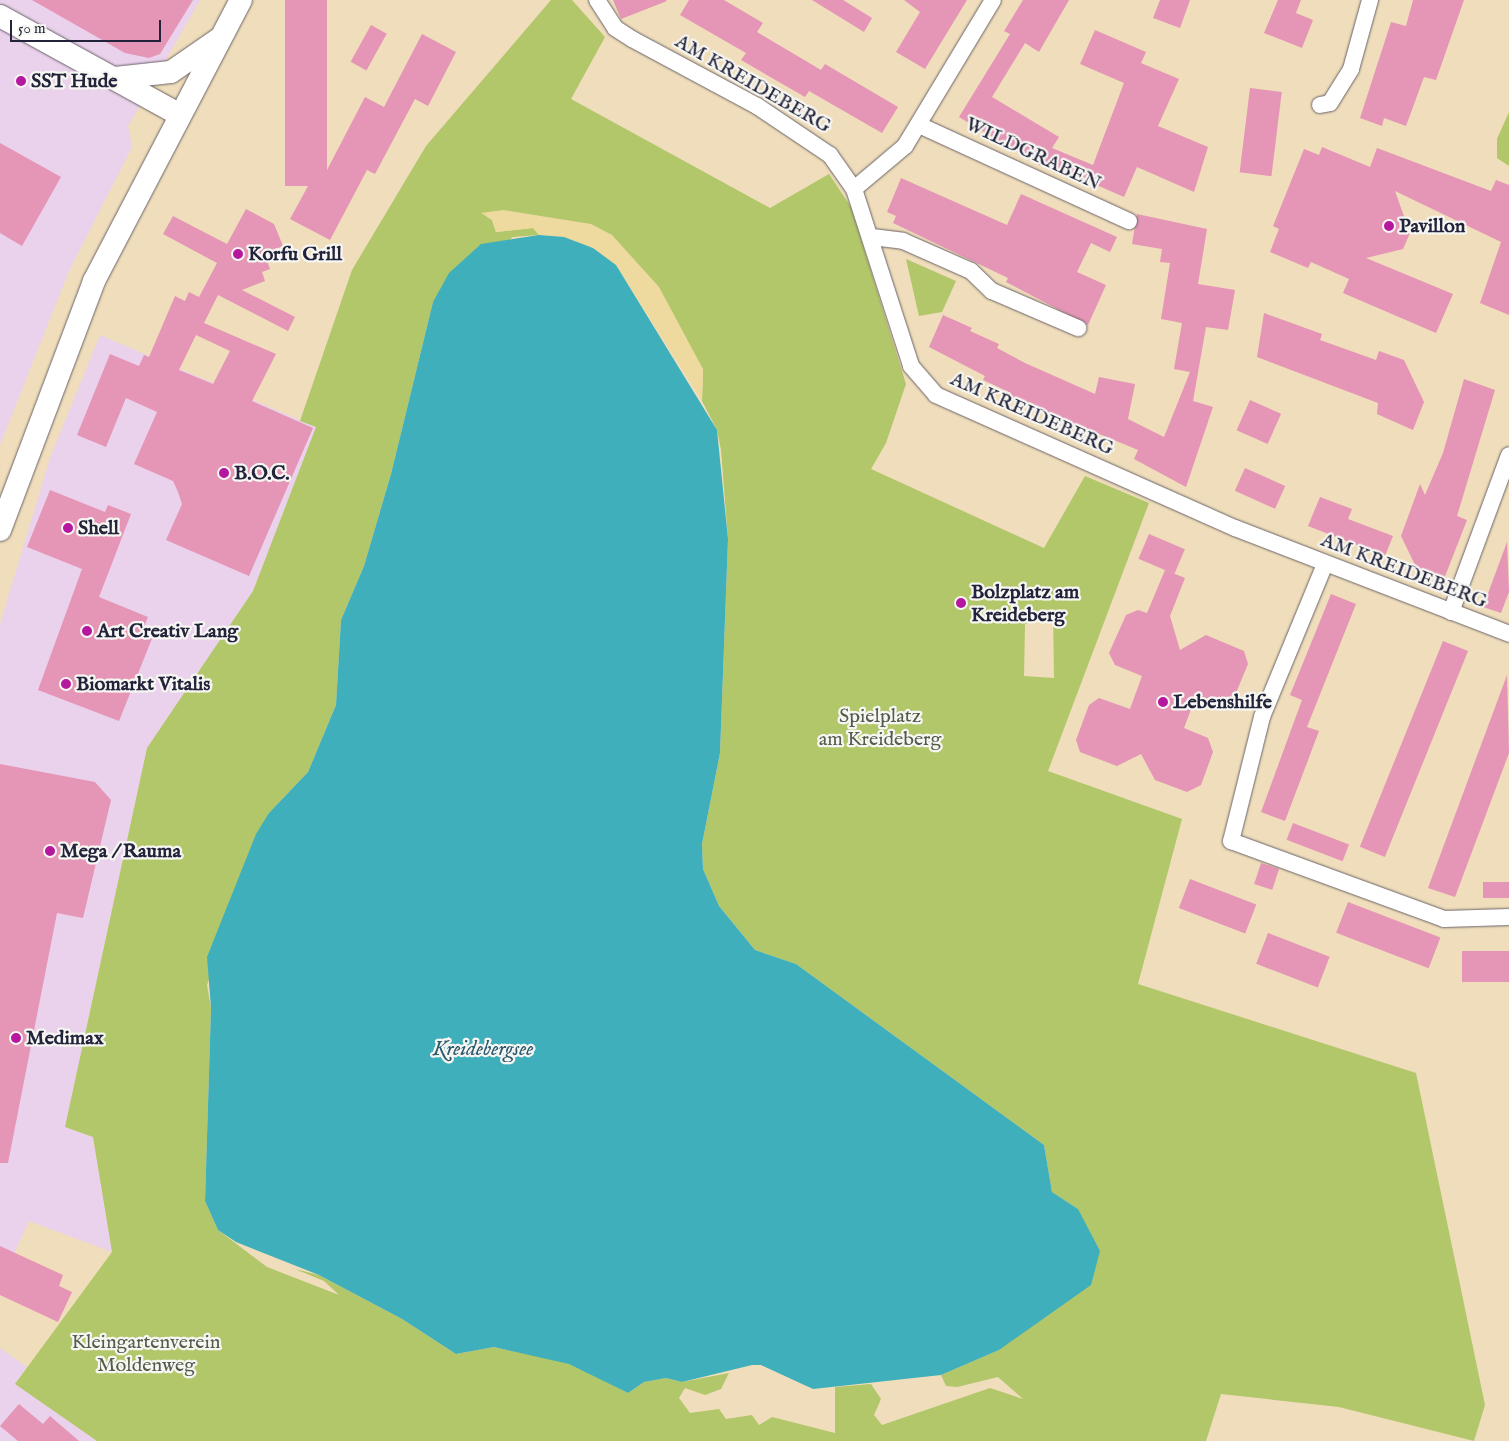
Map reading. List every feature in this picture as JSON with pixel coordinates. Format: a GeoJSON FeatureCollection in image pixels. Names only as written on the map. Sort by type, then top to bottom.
{"type":"FeatureCollection","features":[{"type":"Feature","properties":{"kind":"main road"},"geometry":{"type":"LineString","coordinates":[[0,530],[49,390],[94,281],[241,0]]}},
{"type":"Feature","properties":{"kind":"main road"},"geometry":{"type":"LineString","coordinates":[[0,16],[180,115]]}},
{"type":"Feature","properties":{"kind":"main road"},"geometry":{"type":"LineString","coordinates":[[114,78],[172,72],[220,39]]}},
{"type":"Feature","properties":{"kind":"street","name":"AM KREIDEBERG"},"geometry":{"type":"LineString","coordinates":[[597,0],[615,28],[811,140],[830,155],[854,189],[872,237],[911,366],[936,395],[1325,564],[1509,634]]}},
{"type":"Feature","properties":{"kind":"street"},"geometry":{"type":"LineString","coordinates":[[854,189],[886,166],[919,125],[994,0]]}},
{"type":"Feature","properties":{"kind":"street"},"geometry":{"type":"LineString","coordinates":[[1320,105],[1330,102],[1351,69],[1370,0]]}},
{"type":"Feature","properties":{"kind":"street","name":"WILDGRABEN"},"geometry":{"type":"LineString","coordinates":[[919,125],[1129,221]]}},
{"type":"Feature","properties":{"kind":"street"},"geometry":{"type":"LineString","coordinates":[[872,237],[911,245],[971,272],[992,291],[1078,328]]}},
{"type":"Feature","properties":{"kind":"street"},"geometry":{"type":"LineString","coordinates":[[1451,612],[1509,455]]}},
{"type":"Feature","properties":{"kind":"street"},"geometry":{"type":"LineString","coordinates":[[1325,564],[1262,717],[1231,841],[1444,919],[1509,917]]}},
{"type":"Feature","properties":{"kind":"shaded area"},"geometry":{"type":"Polygon","coordinates":[[[0,0],[200,0],[128,126],[132,147],[69,271],[0,445],[0,0]]]}},
{"type":"Feature","properties":{"kind":"shaded area"},"geometry":{"type":"Polygon","coordinates":[[[100,335],[316,427],[253,591],[147,748],[65,1127],[93,1137],[112,1252],[29,1221],[0,1285],[0,624],[50,458],[100,335]]]}},
{"type":"Feature","properties":{"kind":"shaded area"},"geometry":{"type":"Polygon","coordinates":[[[0,1348],[27,1367],[15,1384],[97,1441],[0,1441],[0,1348]]]}},
{"type":"Feature","properties":{"kind":"green space"},"geometry":{"type":"Polygon","coordinates":[[[551,0],[572,0],[605,37],[571,99],[770,208],[829,174],[851,207],[906,384],[886,443],[871,469],[1044,548],[1085,476],[1149,503],[1048,771],[1182,819],[1138,984],[1416,1073],[1485,1405],[1474,1441],[1339,1407],[1221,1394],[1206,1441],[97,1441],[15,1384],[112,1252],[93,1137],[65,1127],[147,748],[253,591],[316,427],[300,421],[352,270],[426,146],[551,0]],[[482,213],[492,220],[496,232],[533,228],[539,235],[513,237],[433,302],[391,474],[364,566],[341,620],[336,705],[308,772],[269,813],[207,985],[211,1008],[205,1201],[218,1230],[267,1267],[339,1295],[324,1281],[295,1269],[319,1275],[402,1319],[456,1354],[494,1347],[569,1363],[628,1393],[644,1382],[666,1378],[682,1382],[729,1373],[721,1389],[705,1395],[685,1388],[679,1398],[690,1413],[719,1409],[726,1419],[752,1415],[759,1425],[772,1417],[835,1433],[835,1387],[871,1384],[881,1399],[874,1415],[882,1425],[990,1388],[1023,1399],[998,1377],[957,1387],[946,1386],[941,1375],[999,1350],[1078,1209],[1052,1192],[1044,1145],[796,964],[755,950],[719,906],[703,869],[702,844],[720,753],[728,539],[721,450],[717,430],[702,401],[703,369],[612,235],[482,213]],[[1053,611],[1025,624],[1024,676],[1054,678],[1053,611]]]}},
{"type":"Feature","properties":{"kind":"green space"},"geometry":{"type":"Polygon","coordinates":[[[1509,112],[1509,166],[1497,158],[1497,139],[1509,112]]]}},
{"type":"Feature","properties":{"kind":"green space"},"geometry":{"type":"Polygon","coordinates":[[[906,259],[956,281],[942,312],[919,316],[906,259]]]}},
{"type":"Feature","properties":{"kind":"sand"},"geometry":{"type":"Polygon","coordinates":[[[503,210],[591,224],[612,235],[659,287],[703,369],[702,401],[616,265],[593,248],[564,237],[539,235],[533,228],[496,232],[492,220],[481,213],[503,210]]]}},
{"type":"Feature","properties":{"kind":"water","name":"Kreidebergsee"},"geometry":{"type":"Polygon","coordinates":[[[539,235],[564,237],[593,248],[616,265],[717,430],[728,539],[720,753],[702,844],[703,869],[719,906],[755,950],[796,964],[1044,1145],[1052,1192],[1078,1209],[1100,1251],[1091,1285],[999,1350],[941,1375],[813,1389],[761,1365],[752,1365],[682,1382],[666,1378],[644,1382],[628,1393],[569,1364],[494,1347],[456,1354],[402,1319],[319,1275],[236,1242],[218,1230],[205,1201],[211,1008],[207,957],[256,834],[269,813],[308,772],[336,705],[341,620],[364,566],[391,474],[433,302],[449,273],[481,244],[539,235]]]}},
{"type":"Feature","properties":{"kind":"building"},"geometry":{"type":"Polygon","coordinates":[[[32,0],[193,0],[160,54],[149,58],[125,53],[32,0]]]}},
{"type":"Feature","properties":{"kind":"building"},"geometry":{"type":"Polygon","coordinates":[[[285,0],[327,0],[327,186],[285,186],[285,0]]]}},
{"type":"Feature","properties":{"kind":"building"},"geometry":{"type":"Polygon","coordinates":[[[613,0],[666,0],[667,1],[621,19],[613,0]]]}},
{"type":"Feature","properties":{"kind":"building"},"geometry":{"type":"Polygon","coordinates":[[[689,0],[724,0],[763,23],[757,32],[821,70],[825,64],[898,107],[882,133],[809,91],[805,97],[741,60],[746,53],[680,15],[689,0]]]}},
{"type":"Feature","properties":{"kind":"building"},"geometry":{"type":"Polygon","coordinates":[[[812,0],[843,0],[872,18],[864,32],[812,0]]]}},
{"type":"Feature","properties":{"kind":"building"},"geometry":{"type":"Polygon","coordinates":[[[904,0],[967,0],[925,69],[896,52],[920,12],[904,0]]]}},
{"type":"Feature","properties":{"kind":"building"},"geometry":{"type":"Polygon","coordinates":[[[1023,0],[1069,0],[1039,52],[1025,43],[992,97],[1059,137],[1052,148],[1093,165],[1124,83],[1080,64],[1095,30],[1146,52],[1141,63],[1179,79],[1158,126],[1208,147],[1194,192],[1137,167],[1124,197],[1044,162],[1041,166],[959,117],[1010,34],[1004,31],[1023,0]]]}},
{"type":"Feature","properties":{"kind":"building"},"geometry":{"type":"Polygon","coordinates":[[[1160,0],[1190,0],[1180,28],[1153,18],[1160,0]]]}},
{"type":"Feature","properties":{"kind":"building"},"geometry":{"type":"Polygon","coordinates":[[[1278,0],[1301,0],[1296,13],[1313,20],[1302,48],[1264,33],[1278,0]]]}},
{"type":"Feature","properties":{"kind":"building"},"geometry":{"type":"Polygon","coordinates":[[[1413,0],[1464,0],[1436,80],[1424,77],[1406,126],[1384,118],[1382,126],[1360,118],[1391,22],[1406,26],[1413,0]]]}},
{"type":"Feature","properties":{"kind":"building"},"geometry":{"type":"Polygon","coordinates":[[[371,25],[387,34],[366,70],[351,62],[371,25]]]}},
{"type":"Feature","properties":{"kind":"building"},"geometry":{"type":"Polygon","coordinates":[[[422,34],[456,52],[428,106],[415,99],[375,174],[367,170],[330,240],[290,219],[319,166],[327,170],[365,97],[384,107],[422,34]]]}},
{"type":"Feature","properties":{"kind":"building"},"geometry":{"type":"Polygon","coordinates":[[[1250,88],[1282,92],[1271,176],[1240,172],[1250,88]]]}},
{"type":"Feature","properties":{"kind":"building"},"geometry":{"type":"Polygon","coordinates":[[[0,143],[61,177],[22,246],[0,233],[0,143]]]}},
{"type":"Feature","properties":{"kind":"building"},"geometry":{"type":"Polygon","coordinates":[[[1322,147],[1370,167],[1377,148],[1491,191],[1496,180],[1509,185],[1509,315],[1480,303],[1501,242],[1395,191],[1410,233],[1403,249],[1366,258],[1453,294],[1436,333],[1343,293],[1349,279],[1311,262],[1308,268],[1270,252],[1279,229],[1273,226],[1304,149],[1319,155],[1322,147]]]}},
{"type":"Feature","properties":{"kind":"building"},"geometry":{"type":"Polygon","coordinates":[[[901,178],[1007,225],[1021,194],[1117,237],[1110,252],[1091,243],[1077,272],[1106,285],[1088,325],[1006,282],[1008,278],[893,223],[896,216],[887,212],[901,178]]]}},
{"type":"Feature","properties":{"kind":"building"},"geometry":{"type":"Polygon","coordinates":[[[246,209],[274,224],[283,246],[273,250],[276,258],[267,261],[270,269],[262,272],[265,281],[242,290],[295,317],[288,331],[218,295],[204,323],[276,354],[252,401],[313,428],[249,576],[166,540],[182,504],[178,492],[173,481],[134,464],[157,412],[126,398],[106,447],[77,435],[110,354],[139,366],[144,355],[149,357],[175,296],[185,301],[189,292],[199,297],[217,263],[163,234],[173,216],[227,244],[246,209]],[[196,335],[179,370],[213,384],[230,351],[196,335]]]}},
{"type":"Feature","properties":{"kind":"building"},"geometry":{"type":"Polygon","coordinates":[[[1137,214],[1207,229],[1198,284],[1235,290],[1228,330],[1206,327],[1193,401],[1213,407],[1186,487],[1134,459],[1138,450],[1010,397],[1011,393],[983,380],[985,376],[929,347],[943,315],[972,328],[970,331],[999,344],[997,348],[1025,363],[1095,394],[1099,377],[1135,384],[1128,419],[1164,437],[1190,372],[1174,369],[1182,323],[1161,319],[1170,263],[1160,262],[1162,249],[1132,244],[1137,214]]]}},
{"type":"Feature","properties":{"kind":"building"},"geometry":{"type":"Polygon","coordinates":[[[1264,313],[1322,334],[1320,340],[1376,360],[1379,351],[1404,360],[1424,402],[1413,430],[1377,414],[1378,403],[1257,357],[1264,313]]]}},
{"type":"Feature","properties":{"kind":"building"},"geometry":{"type":"Polygon","coordinates":[[[1464,379],[1495,390],[1457,516],[1467,520],[1444,579],[1417,569],[1401,536],[1420,484],[1425,495],[1443,453],[1464,379]]]}},
{"type":"Feature","properties":{"kind":"building"},"geometry":{"type":"Polygon","coordinates":[[[1250,400],[1281,414],[1268,444],[1237,430],[1250,400]]]}},
{"type":"Feature","properties":{"kind":"building"},"geometry":{"type":"Polygon","coordinates":[[[1245,468],[1285,486],[1275,509],[1235,491],[1245,468]]]}},
{"type":"Feature","properties":{"kind":"building"},"geometry":{"type":"Polygon","coordinates":[[[50,490],[105,512],[108,505],[131,514],[99,597],[148,617],[142,632],[153,636],[119,721],[38,690],[82,569],[27,547],[50,490]]]}},
{"type":"Feature","properties":{"kind":"building"},"geometry":{"type":"Polygon","coordinates":[[[1320,497],[1352,509],[1348,519],[1393,536],[1385,556],[1308,526],[1320,497]]]}},
{"type":"Feature","properties":{"kind":"building"},"geometry":{"type":"Polygon","coordinates":[[[1149,534],[1185,549],[1174,574],[1138,559],[1149,534]]]}},
{"type":"Feature","properties":{"kind":"building"},"geometry":{"type":"Polygon","coordinates":[[[1507,542],[1509,592],[1501,613],[1483,607],[1507,542]]]}},
{"type":"Feature","properties":{"kind":"building","name":"Lebenshilfe"},"geometry":{"type":"Polygon","coordinates":[[[1165,570],[1185,578],[1170,616],[1180,650],[1206,635],[1244,651],[1248,664],[1233,700],[1219,705],[1196,696],[1184,728],[1208,738],[1213,752],[1201,785],[1187,792],[1155,780],[1141,754],[1117,766],[1080,752],[1076,740],[1089,705],[1099,698],[1130,709],[1142,676],[1115,665],[1109,653],[1126,615],[1138,610],[1147,613],[1165,570]]]}},
{"type":"Feature","properties":{"kind":"building"},"geometry":{"type":"Polygon","coordinates":[[[1331,594],[1356,604],[1307,727],[1319,731],[1285,821],[1261,812],[1302,700],[1290,695],[1331,594]]]}},
{"type":"Feature","properties":{"kind":"building"},"geometry":{"type":"Polygon","coordinates":[[[1443,641],[1468,651],[1385,857],[1360,847],[1443,641]]]}},
{"type":"Feature","properties":{"kind":"building"},"geometry":{"type":"Polygon","coordinates":[[[1507,675],[1509,753],[1455,897],[1428,888],[1507,675]]]}},
{"type":"Feature","properties":{"kind":"building","name":"Mega / Rauma"},"geometry":{"type":"Polygon","coordinates":[[[0,764],[95,782],[111,800],[83,918],[57,913],[8,1163],[0,1163],[0,764]]]}},
{"type":"Feature","properties":{"kind":"building"},"geometry":{"type":"Polygon","coordinates":[[[1293,823],[1349,845],[1343,861],[1287,840],[1293,823]]]}},
{"type":"Feature","properties":{"kind":"building"},"geometry":{"type":"Polygon","coordinates":[[[1261,863],[1279,869],[1272,890],[1254,884],[1261,863]]]}},
{"type":"Feature","properties":{"kind":"building"},"geometry":{"type":"Polygon","coordinates":[[[1190,879],[1256,904],[1245,933],[1179,908],[1190,879]]]}},
{"type":"Feature","properties":{"kind":"building"},"geometry":{"type":"Polygon","coordinates":[[[1483,882],[1509,882],[1509,898],[1483,898],[1483,882]]]}},
{"type":"Feature","properties":{"kind":"building"},"geometry":{"type":"Polygon","coordinates":[[[1348,902],[1440,937],[1429,968],[1336,933],[1348,902]]]}},
{"type":"Feature","properties":{"kind":"building"},"geometry":{"type":"Polygon","coordinates":[[[1268,933],[1330,957],[1318,987],[1256,964],[1268,933]]]}},
{"type":"Feature","properties":{"kind":"building"},"geometry":{"type":"Polygon","coordinates":[[[1462,951],[1509,951],[1509,982],[1462,982],[1462,951]]]}},
{"type":"Feature","properties":{"kind":"building"},"geometry":{"type":"Polygon","coordinates":[[[0,1246],[63,1275],[59,1286],[72,1292],[58,1322],[0,1295],[0,1246]]]}},
{"type":"Feature","properties":{"kind":"building"},"geometry":{"type":"Polygon","coordinates":[[[19,1404],[43,1424],[50,1416],[79,1441],[18,1441],[0,1426],[19,1404]]]}},
{"type":"Feature","properties":{"kind":"place","name":"SST Hude"},"geometry":{"type":"Point","coordinates":[21,81]}},
{"type":"Feature","properties":{"kind":"place","name":"Pavillon"},"geometry":{"type":"Point","coordinates":[1389,226]}},
{"type":"Feature","properties":{"kind":"place","name":"Korfu Grill"},"geometry":{"type":"Point","coordinates":[238,254]}},
{"type":"Feature","properties":{"kind":"place","name":"B.O.C."},"geometry":{"type":"Point","coordinates":[224,473]}},
{"type":"Feature","properties":{"kind":"place","name":"Shell"},"geometry":{"type":"Point","coordinates":[68,528]}},
{"type":"Feature","properties":{"kind":"place","name":"Bolzplatz am Kreideberg"},"geometry":{"type":"Point","coordinates":[961,603]}},
{"type":"Feature","properties":{"kind":"place","name":"Art Creativ Lang"},"geometry":{"type":"Point","coordinates":[87,631]}},
{"type":"Feature","properties":{"kind":"place","name":"Biomarkt Vitalis"},"geometry":{"type":"Point","coordinates":[66,684]}},
{"type":"Feature","properties":{"kind":"place","name":"Lebenshilfe"},"geometry":{"type":"Point","coordinates":[1163,702]}},
{"type":"Feature","properties":{"kind":"place","name":"Mega / Rauma"},"geometry":{"type":"Point","coordinates":[50,851]}},
{"type":"Feature","properties":{"kind":"place","name":"Medimax"},"geometry":{"type":"Point","coordinates":[16,1038]}},
{"type":"Feature","properties":{"kind":"park label","name":"Spielplatz am Kreideberg"},"geometry":{"type":"Point","coordinates":[880,728]}},
{"type":"Feature","properties":{"kind":"park label","name":"Kleingartenverein Moldenweg"},"geometry":{"type":"Point","coordinates":[146,1354]}}]}
